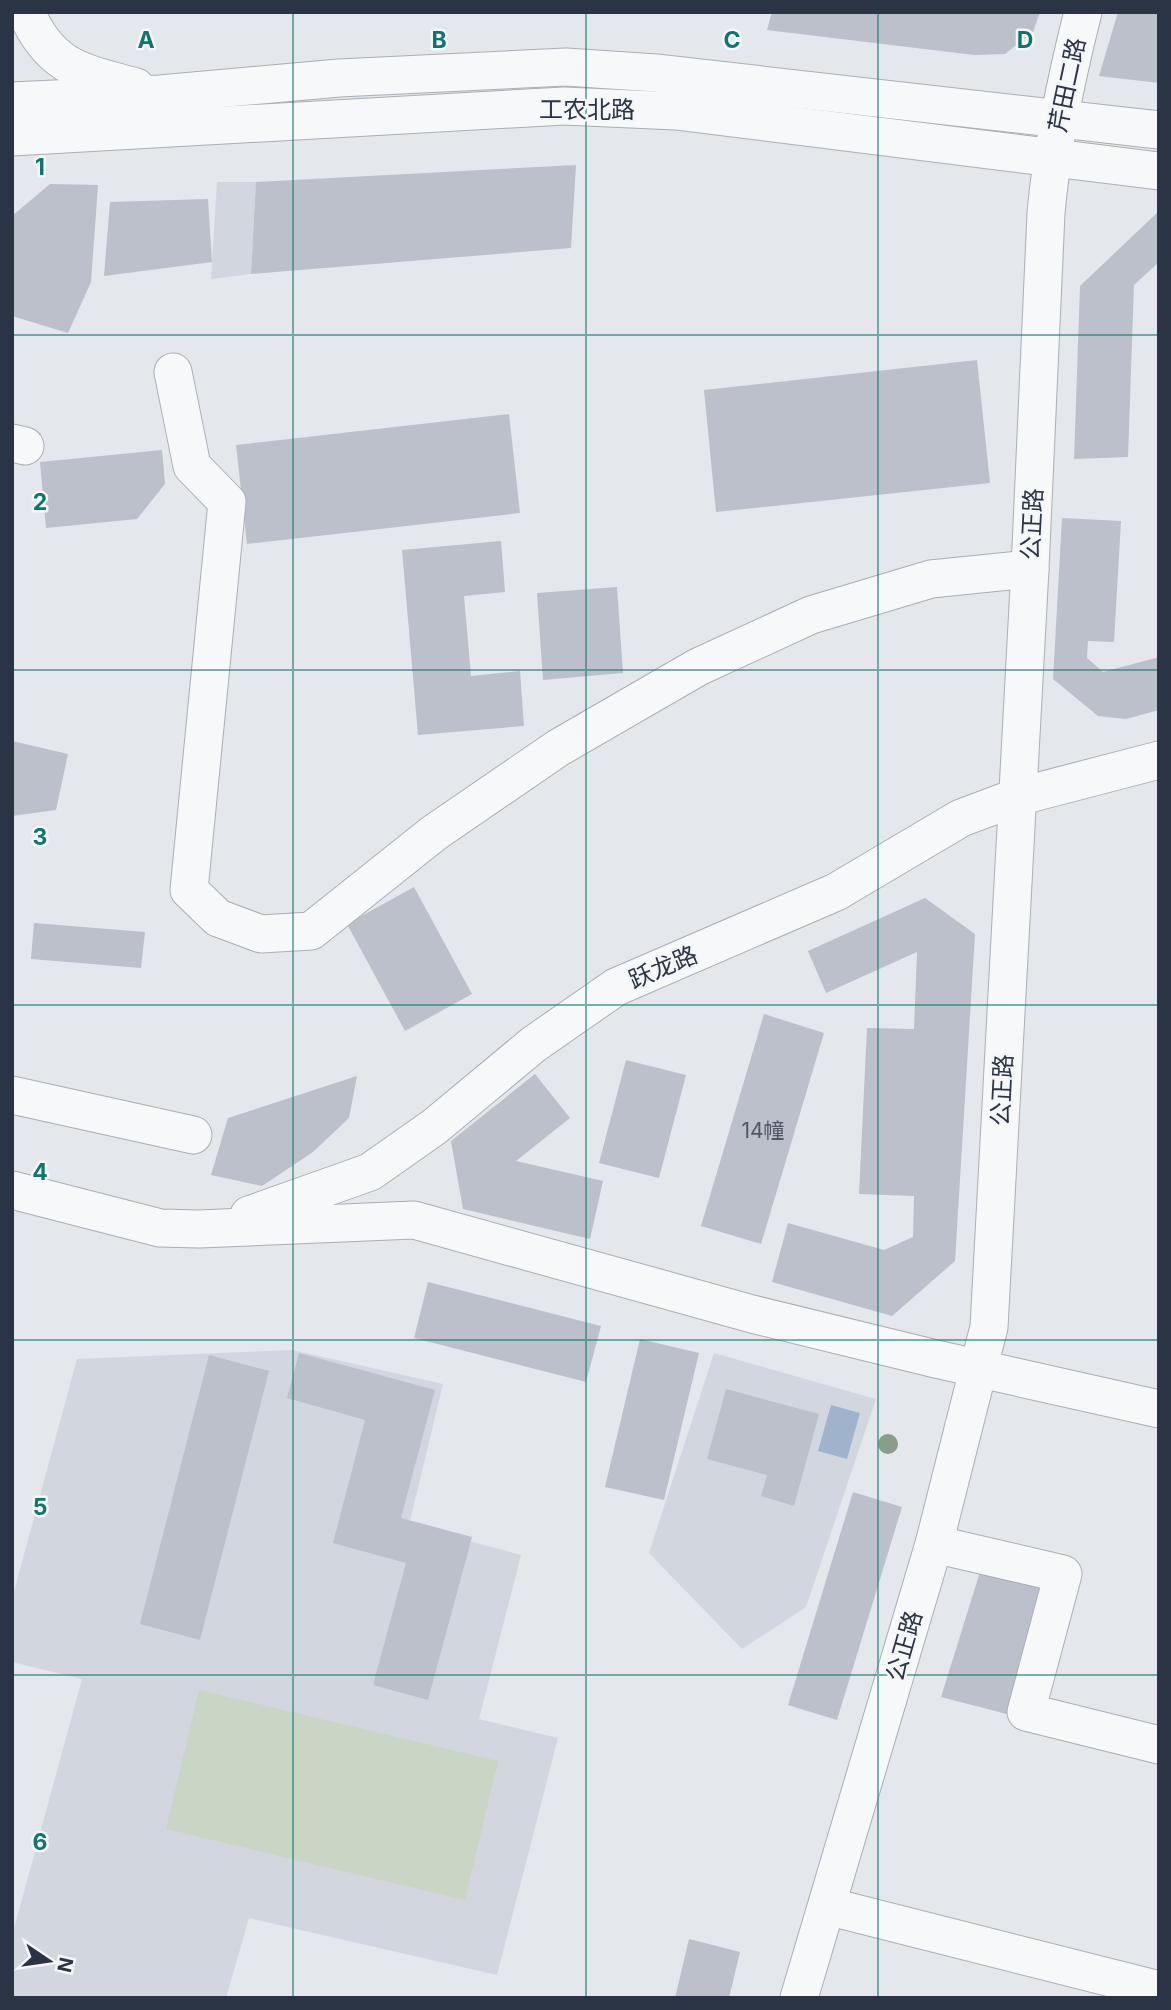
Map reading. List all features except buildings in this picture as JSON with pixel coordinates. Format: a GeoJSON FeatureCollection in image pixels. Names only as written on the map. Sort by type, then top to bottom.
{"type":"FeatureCollection","features":[{"type":"Feature","properties":{"kind":"street"},"geometry":{"type":"LineString","coordinates":[[26,12],[41,42],[62,62],[94,75],[160,94]]}},
{"type":"Feature","properties":{"kind":"street","name":"芹田二路"},"geometry":{"type":"LineString","coordinates":[[1051,157],[1083,12]]}},
{"type":"Feature","properties":{"kind":"street","name":"工农北路"},"geometry":{"type":"LineString","coordinates":[[12,101],[160,94],[340,78],[566,67],[656,73],[1159,130]]}},
{"type":"Feature","properties":{"kind":"street","name":"工农北路"},"geometry":{"type":"LineString","coordinates":[[12,138],[564,106],[676,111],[1159,171]]}},
{"type":"Feature","properties":{"kind":"street","name":"公正路"},"geometry":{"type":"LineString","coordinates":[[800,1998],[934,1544],[989,1327],[1051,157]]}},
{"type":"Feature","properties":{"kind":"street"},"geometry":{"type":"LineString","coordinates":[[173,372],[192,466],[227,502],[189,890],[218,918],[261,933],[311,931],[434,833],[558,748],[698,667],[811,615],[931,579],[1030,569]]}},
{"type":"Feature","properties":{"kind":"street","name":"跃龙路"},"geometry":{"type":"LineString","coordinates":[[199,1229],[270,1209],[370,1172],[434,1127],[534,1044],[616,987],[836,892],[961,818],[1017,797],[1159,760]]}},
{"type":"Feature","properties":{"kind":"street"},"geometry":{"type":"LineString","coordinates":[[12,1095],[193,1135]]}},
{"type":"Feature","properties":{"kind":"street"},"geometry":{"type":"LineString","coordinates":[[12,1190],[160,1228],[199,1229],[414,1220],[752,1314],[1159,1409]]}},
{"type":"Feature","properties":{"kind":"street"},"geometry":{"type":"LineString","coordinates":[[934,1544],[1063,1574],[1026,1712],[1159,1745]]}},
{"type":"Feature","properties":{"kind":"street"},"geometry":{"type":"LineString","coordinates":[[827,1906],[1159,1990]]}},
{"type":"Feature","properties":{"kind":"shaded area"},"geometry":{"type":"Polygon","coordinates":[[[217,182],[256,182],[251,274],[211,279],[217,182]]]}},
{"type":"Feature","properties":{"kind":"shaded area"},"geometry":{"type":"Polygon","coordinates":[[[292,1350],[443,1384],[409,1525],[521,1555],[479,1719],[558,1738],[497,1975],[249,1918],[226,1998],[12,1998],[12,1936],[82,1679],[12,1662],[12,1599],[77,1359],[292,1350]]]}},
{"type":"Feature","properties":{"kind":"shaded area"},"geometry":{"type":"Polygon","coordinates":[[[714,1353],[876,1399],[806,1607],[742,1649],[649,1553],[714,1353]]]}},
{"type":"Feature","properties":{"kind":"green space"},"geometry":{"type":"Polygon","coordinates":[[[199,1690],[498,1761],[465,1900],[166,1829],[199,1690]]]}},
{"type":"Feature","properties":{"kind":"water"},"geometry":{"type":"Polygon","coordinates":[[[831,1405],[860,1413],[847,1459],[818,1451],[831,1405]]]}}]}
